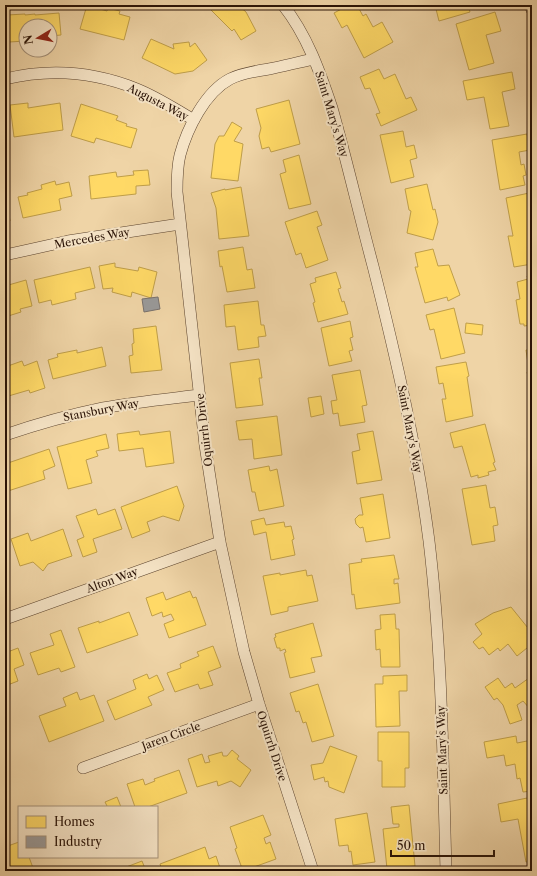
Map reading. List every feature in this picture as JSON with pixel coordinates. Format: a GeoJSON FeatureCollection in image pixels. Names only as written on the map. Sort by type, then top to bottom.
{"type":"FeatureCollection","features":[{"type":"Feature","properties":{"kind":"street","name":"Saint Mary's Way"},"geometry":{"type":"LineString","coordinates":[[283,5],[305,37],[324,83],[340,137],[396,359],[422,491],[434,598],[442,723],[446,871]]}},
{"type":"Feature","properties":{"kind":"street"},"geometry":{"type":"LineString","coordinates":[[530,5],[532,10]]}},
{"type":"Feature","properties":{"kind":"street","name":"Oquirrh Drive"},"geometry":{"type":"LineString","coordinates":[[313,871],[259,704],[244,652],[220,542],[210,480],[177,192],[180,156],[186,138],[194,120],[217,89],[229,80],[243,74],[314,59]]}},
{"type":"Feature","properties":{"kind":"street","name":"Augusta Way"},"geometry":{"type":"LineString","coordinates":[[5,79],[22,75],[54,72],[86,74],[104,78],[138,90],[194,120]]}},
{"type":"Feature","properties":{"kind":"street","name":"Mercedes Way"},"geometry":{"type":"LineString","coordinates":[[5,256],[68,241],[180,224]]}},
{"type":"Feature","properties":{"kind":"street","name":"Stansbury Way"},"geometry":{"type":"LineString","coordinates":[[5,435],[50,421],[101,408],[200,395]]}},
{"type":"Feature","properties":{"kind":"street","name":"Alton Way"},"geometry":{"type":"LineString","coordinates":[[5,619],[220,542]]}},
{"type":"Feature","properties":{"kind":"street","name":"Jaren Circle"},"geometry":{"type":"LineString","coordinates":[[82,768],[259,704]]}},
{"type":"Feature","properties":{"kind":"building: Homes"},"geometry":{"type":"Polygon","coordinates":[[[87,5],[107,11],[108,8],[120,11],[119,14],[130,17],[124,40],[80,29],[87,5]]]}},
{"type":"Feature","properties":{"kind":"building: Homes"},"geometry":{"type":"Polygon","coordinates":[[[216,5],[238,5],[246,12],[256,31],[241,40],[234,29],[232,31],[211,10],[216,5]]]}},
{"type":"Feature","properties":{"kind":"building: Homes"},"geometry":{"type":"Polygon","coordinates":[[[349,5],[357,5],[363,16],[366,14],[373,27],[382,22],[393,42],[364,58],[347,25],[342,28],[334,13],[349,5]]]}},
{"type":"Feature","properties":{"kind":"building: Homes"},"geometry":{"type":"Polygon","coordinates":[[[435,5],[468,5],[470,12],[439,21],[435,5]]]}},
{"type":"Feature","properties":{"kind":"building: Homes"},"geometry":{"type":"Polygon","coordinates":[[[495,12],[501,31],[486,35],[494,63],[469,70],[456,24],[495,12]]]}},
{"type":"Feature","properties":{"kind":"building: Homes"},"geometry":{"type":"Polygon","coordinates":[[[59,13],[61,35],[58,35],[58,18],[18,18],[18,41],[9,42],[7,15],[59,13]]]}},
{"type":"Feature","properties":{"kind":"building: Homes"},"geometry":{"type":"Polygon","coordinates":[[[151,39],[174,49],[173,44],[189,42],[190,47],[195,43],[207,60],[193,71],[175,74],[142,58],[151,39]]]}},
{"type":"Feature","properties":{"kind":"building: Homes"},"geometry":{"type":"Polygon","coordinates":[[[379,69],[384,79],[395,74],[406,99],[411,97],[417,110],[381,126],[376,114],[380,113],[370,88],[365,89],[360,77],[379,69]]]}},
{"type":"Feature","properties":{"kind":"building: Homes"},"geometry":{"type":"Polygon","coordinates":[[[512,72],[515,89],[502,92],[509,126],[490,129],[484,97],[467,100],[463,81],[512,72]]]}},
{"type":"Feature","properties":{"kind":"building: Homes"},"geometry":{"type":"Polygon","coordinates":[[[289,100],[300,144],[271,152],[269,147],[262,149],[259,136],[261,128],[256,109],[289,100]]]}},
{"type":"Feature","properties":{"kind":"building: Homes"},"geometry":{"type":"Polygon","coordinates":[[[28,103],[28,108],[60,103],[63,130],[14,137],[10,105],[28,103]]]}},
{"type":"Feature","properties":{"kind":"building: Homes"},"geometry":{"type":"Polygon","coordinates":[[[81,104],[118,116],[116,120],[127,124],[126,126],[137,129],[131,148],[96,138],[94,143],[71,136],[81,104]]]}},
{"type":"Feature","properties":{"kind":"building: Homes"},"geometry":{"type":"Polygon","coordinates":[[[232,122],[242,128],[234,141],[243,144],[238,181],[211,178],[215,144],[219,136],[224,136],[232,122]]]}},
{"type":"Feature","properties":{"kind":"building: Homes"},"geometry":{"type":"Polygon","coordinates":[[[403,131],[406,147],[414,145],[417,158],[410,160],[414,177],[391,183],[380,135],[403,131]]]}},
{"type":"Feature","properties":{"kind":"building: Homes"},"geometry":{"type":"Polygon","coordinates":[[[5,134],[8,145],[5,146],[5,134]]]}},
{"type":"Feature","properties":{"kind":"building: Homes"},"geometry":{"type":"Polygon","coordinates":[[[527,134],[530,150],[519,152],[521,165],[524,164],[526,175],[523,176],[525,185],[500,190],[492,140],[527,134]]]}},
{"type":"Feature","properties":{"kind":"building: Homes"},"geometry":{"type":"Polygon","coordinates":[[[299,155],[311,204],[289,209],[280,174],[286,172],[283,160],[299,155]]]}},
{"type":"Feature","properties":{"kind":"building: Homes"},"geometry":{"type":"Polygon","coordinates":[[[148,170],[150,185],[136,186],[136,194],[91,199],[89,176],[116,172],[117,177],[134,175],[133,171],[148,170]]]}},
{"type":"Feature","properties":{"kind":"building: Homes"},"geometry":{"type":"Polygon","coordinates":[[[55,181],[56,185],[69,182],[72,196],[59,199],[61,210],[23,218],[18,197],[28,195],[27,193],[42,189],[41,185],[55,181]]]}},
{"type":"Feature","properties":{"kind":"building: Homes"},"geometry":{"type":"Polygon","coordinates":[[[427,184],[433,210],[435,209],[438,222],[433,240],[407,233],[411,211],[409,210],[405,189],[427,184]]]}},
{"type":"Feature","properties":{"kind":"building: Homes"},"geometry":{"type":"Polygon","coordinates":[[[241,187],[249,236],[219,239],[216,208],[211,193],[241,187]]]}},
{"type":"Feature","properties":{"kind":"building: Homes"},"geometry":{"type":"Polygon","coordinates":[[[529,193],[532,208],[532,264],[514,267],[508,236],[513,236],[506,198],[529,193]]]}},
{"type":"Feature","properties":{"kind":"building: Homes"},"geometry":{"type":"Polygon","coordinates":[[[7,204],[10,221],[5,222],[5,205],[7,204]]]}},
{"type":"Feature","properties":{"kind":"building: Homes"},"geometry":{"type":"Polygon","coordinates":[[[317,211],[322,225],[317,227],[328,260],[306,268],[301,253],[296,255],[285,222],[317,211]]]}},
{"type":"Feature","properties":{"kind":"building: Homes"},"geometry":{"type":"Polygon","coordinates":[[[243,247],[247,270],[252,269],[255,288],[227,292],[222,266],[220,267],[218,251],[243,247]]]}},
{"type":"Feature","properties":{"kind":"building: Homes"},"geometry":{"type":"Polygon","coordinates":[[[433,249],[438,266],[449,265],[460,295],[448,301],[447,297],[425,303],[415,267],[418,267],[415,253],[433,249]]]}},
{"type":"Feature","properties":{"kind":"building: Homes"},"geometry":{"type":"Polygon","coordinates":[[[115,263],[115,267],[138,271],[139,267],[157,272],[151,298],[132,292],[131,297],[112,292],[113,288],[103,289],[99,266],[115,263]]]}},
{"type":"Feature","properties":{"kind":"building: Homes"},"geometry":{"type":"Polygon","coordinates":[[[90,267],[95,288],[75,293],[76,299],[52,305],[51,300],[39,303],[34,280],[90,267]]]}},
{"type":"Feature","properties":{"kind":"building: Homes"},"geometry":{"type":"Polygon","coordinates":[[[336,272],[341,288],[338,289],[348,314],[318,322],[310,284],[316,282],[315,278],[336,272]]]}},
{"type":"Feature","properties":{"kind":"building: Homes"},"geometry":{"type":"Polygon","coordinates":[[[532,275],[532,325],[524,326],[524,324],[520,324],[516,300],[520,299],[517,282],[528,279],[527,276],[532,275]]]}},
{"type":"Feature","properties":{"kind":"building: Homes"},"geometry":{"type":"Polygon","coordinates":[[[26,280],[32,306],[20,309],[21,312],[5,317],[5,286],[26,280]]]}},
{"type":"Feature","properties":{"kind":"building: Homes"},"geometry":{"type":"Polygon","coordinates":[[[258,301],[261,325],[264,325],[266,336],[258,337],[259,347],[238,350],[235,326],[226,327],[224,305],[258,301]]]}},
{"type":"Feature","properties":{"kind":"building: Homes"},"geometry":{"type":"Polygon","coordinates":[[[454,308],[465,353],[441,359],[434,329],[430,330],[426,315],[454,308]]]}},
{"type":"Feature","properties":{"kind":"building: Homes"},"geometry":{"type":"Polygon","coordinates":[[[350,321],[353,337],[350,338],[353,350],[349,351],[352,361],[329,366],[321,328],[350,321]]]}},
{"type":"Feature","properties":{"kind":"building: Homes"},"geometry":{"type":"Polygon","coordinates":[[[466,323],[483,325],[482,335],[465,333],[466,323]]]}},
{"type":"Feature","properties":{"kind":"building: Homes"},"geometry":{"type":"Polygon","coordinates":[[[156,326],[162,370],[131,373],[129,356],[133,355],[133,329],[156,326]]]}},
{"type":"Feature","properties":{"kind":"building: Homes"},"geometry":{"type":"Polygon","coordinates":[[[532,344],[532,395],[527,372],[529,371],[526,350],[530,350],[528,345],[532,344]]]}},
{"type":"Feature","properties":{"kind":"building: Homes"},"geometry":{"type":"Polygon","coordinates":[[[102,347],[106,366],[53,379],[48,360],[58,357],[57,354],[77,350],[77,353],[102,347]]]}},
{"type":"Feature","properties":{"kind":"building: Homes"},"geometry":{"type":"Polygon","coordinates":[[[259,359],[262,378],[259,378],[263,405],[236,408],[230,363],[259,359]]]}},
{"type":"Feature","properties":{"kind":"building: Homes"},"geometry":{"type":"Polygon","coordinates":[[[22,361],[24,366],[37,361],[45,388],[30,393],[29,390],[5,397],[5,367],[22,361]]]}},
{"type":"Feature","properties":{"kind":"building: Homes"},"geometry":{"type":"Polygon","coordinates":[[[466,362],[473,416],[446,422],[442,399],[446,399],[443,383],[439,384],[436,367],[466,362]]]}},
{"type":"Feature","properties":{"kind":"building: Homes"},"geometry":{"type":"Polygon","coordinates":[[[360,370],[367,405],[362,406],[365,422],[340,426],[338,413],[333,414],[331,401],[337,400],[332,375],[360,370]]]}},
{"type":"Feature","properties":{"kind":"building: Homes"},"geometry":{"type":"Polygon","coordinates":[[[321,396],[324,414],[311,417],[308,398],[321,396]]]}},
{"type":"Feature","properties":{"kind":"building: Homes"},"geometry":{"type":"Polygon","coordinates":[[[277,416],[282,455],[254,459],[252,439],[239,440],[236,421],[277,416]]]}},
{"type":"Feature","properties":{"kind":"building: Homes"},"geometry":{"type":"Polygon","coordinates":[[[485,424],[495,462],[493,463],[496,470],[488,472],[489,475],[478,478],[478,475],[471,477],[462,446],[454,448],[450,433],[485,424]]]}},
{"type":"Feature","properties":{"kind":"building: Homes"},"geometry":{"type":"Polygon","coordinates":[[[139,431],[140,435],[170,431],[174,463],[146,467],[143,448],[119,451],[117,434],[139,431]]]}},
{"type":"Feature","properties":{"kind":"building: Homes"},"geometry":{"type":"Polygon","coordinates":[[[373,431],[382,480],[357,484],[352,452],[360,450],[357,434],[373,431]]]}},
{"type":"Feature","properties":{"kind":"building: Homes"},"geometry":{"type":"Polygon","coordinates":[[[106,434],[109,448],[96,451],[98,456],[86,460],[92,483],[68,489],[57,447],[106,434]]]}},
{"type":"Feature","properties":{"kind":"building: Homes"},"geometry":{"type":"Polygon","coordinates":[[[49,449],[55,466],[43,471],[45,479],[8,491],[5,481],[5,464],[49,449]]]}},
{"type":"Feature","properties":{"kind":"building: Homes"},"geometry":{"type":"Polygon","coordinates":[[[269,466],[270,471],[277,469],[284,506],[259,511],[255,492],[252,492],[248,470],[269,466]]]}},
{"type":"Feature","properties":{"kind":"building: Homes"},"geometry":{"type":"Polygon","coordinates":[[[486,485],[490,508],[495,507],[498,525],[493,526],[495,541],[472,545],[462,489],[486,485]]]}},
{"type":"Feature","properties":{"kind":"building: Homes"},"geometry":{"type":"Polygon","coordinates":[[[177,486],[184,506],[179,521],[163,516],[147,522],[150,531],[132,538],[121,507],[177,486]]]}},
{"type":"Feature","properties":{"kind":"building: Homes"},"geometry":{"type":"Polygon","coordinates":[[[383,494],[390,538],[366,542],[363,527],[360,528],[356,524],[355,519],[359,515],[363,515],[360,498],[383,494]]]}},
{"type":"Feature","properties":{"kind":"building: Homes"},"geometry":{"type":"Polygon","coordinates":[[[96,509],[98,515],[115,509],[122,529],[93,539],[97,552],[83,557],[77,540],[84,537],[76,516],[96,509]]]}},
{"type":"Feature","properties":{"kind":"building: Homes"},"geometry":{"type":"Polygon","coordinates":[[[264,518],[266,525],[284,522],[285,527],[291,526],[295,555],[271,560],[266,532],[254,535],[251,521],[264,518]]]}},
{"type":"Feature","properties":{"kind":"building: Homes"},"geometry":{"type":"Polygon","coordinates":[[[63,529],[72,556],[48,564],[43,571],[33,562],[20,566],[11,539],[28,533],[31,541],[63,529]]]}},
{"type":"Feature","properties":{"kind":"building: Homes"},"geometry":{"type":"Polygon","coordinates":[[[394,555],[399,579],[394,579],[394,584],[398,583],[400,603],[356,609],[354,594],[352,595],[349,564],[362,562],[361,559],[394,555]]]}},
{"type":"Feature","properties":{"kind":"building: Homes"},"geometry":{"type":"Polygon","coordinates":[[[306,570],[307,576],[312,575],[318,601],[288,607],[288,611],[271,615],[263,576],[280,573],[280,575],[306,570]]]}},
{"type":"Feature","properties":{"kind":"building: Homes"},"geometry":{"type":"Polygon","coordinates":[[[190,591],[193,598],[196,597],[206,625],[169,638],[164,624],[174,620],[171,614],[163,617],[162,612],[152,616],[146,598],[163,592],[166,600],[190,591]]]}},
{"type":"Feature","properties":{"kind":"building: Homes"},"geometry":{"type":"Polygon","coordinates":[[[511,607],[532,633],[532,644],[517,656],[508,644],[500,651],[498,648],[489,655],[483,647],[479,649],[473,642],[482,634],[475,624],[493,613],[511,607]]]}},
{"type":"Feature","properties":{"kind":"building: Homes"},"geometry":{"type":"Polygon","coordinates":[[[129,612],[138,635],[87,653],[78,628],[99,621],[99,623],[129,612]]]}},
{"type":"Feature","properties":{"kind":"building: Homes"},"geometry":{"type":"Polygon","coordinates":[[[395,614],[396,629],[399,629],[400,667],[381,667],[380,649],[376,650],[375,630],[381,629],[380,615],[395,614]]]}},
{"type":"Feature","properties":{"kind":"building: Homes"},"geometry":{"type":"Polygon","coordinates":[[[313,623],[322,656],[311,658],[315,672],[290,678],[284,653],[286,652],[285,649],[280,651],[280,648],[277,648],[274,638],[276,637],[275,634],[313,623]]]}},
{"type":"Feature","properties":{"kind":"building: Homes"},"geometry":{"type":"Polygon","coordinates":[[[61,630],[75,667],[61,672],[59,668],[38,675],[30,653],[54,645],[50,634],[61,630]]]}},
{"type":"Feature","properties":{"kind":"building: Homes"},"geometry":{"type":"Polygon","coordinates":[[[213,646],[221,667],[208,672],[213,685],[200,689],[198,684],[175,692],[167,673],[181,668],[180,664],[199,656],[197,652],[213,646]]]}},
{"type":"Feature","properties":{"kind":"building: Homes"},"geometry":{"type":"Polygon","coordinates":[[[18,648],[24,665],[14,669],[18,681],[5,686],[5,653],[18,648]]]}},
{"type":"Feature","properties":{"kind":"building: Homes"},"geometry":{"type":"Polygon","coordinates":[[[147,674],[149,679],[157,675],[164,690],[148,697],[152,705],[115,720],[107,701],[136,689],[133,680],[147,674]]]}},
{"type":"Feature","properties":{"kind":"building: Homes"},"geometry":{"type":"Polygon","coordinates":[[[407,675],[407,691],[399,691],[400,726],[376,727],[375,684],[383,684],[383,676],[407,675]]]}},
{"type":"Feature","properties":{"kind":"building: Homes"},"geometry":{"type":"Polygon","coordinates":[[[498,678],[505,688],[512,683],[515,688],[529,678],[532,682],[532,709],[531,710],[523,701],[517,705],[522,720],[510,724],[503,705],[497,698],[494,700],[485,687],[498,678]]]}},
{"type":"Feature","properties":{"kind":"building: Homes"},"geometry":{"type":"Polygon","coordinates":[[[318,684],[334,736],[312,742],[306,722],[303,723],[299,711],[296,712],[290,693],[318,684]]]}},
{"type":"Feature","properties":{"kind":"building: Homes"},"geometry":{"type":"Polygon","coordinates":[[[77,692],[80,700],[94,695],[104,721],[49,742],[39,716],[66,706],[63,698],[77,692]]]}},
{"type":"Feature","properties":{"kind":"building: Homes"},"geometry":{"type":"Polygon","coordinates":[[[378,732],[409,732],[409,768],[405,768],[405,787],[382,787],[382,761],[378,761],[378,732]]]}},
{"type":"Feature","properties":{"kind":"building: Homes"},"geometry":{"type":"Polygon","coordinates":[[[516,736],[517,743],[532,740],[532,791],[523,792],[520,778],[517,779],[515,764],[506,766],[504,755],[487,758],[484,742],[516,736]]]}},
{"type":"Feature","properties":{"kind":"building: Homes"},"geometry":{"type":"Polygon","coordinates":[[[330,746],[357,756],[344,793],[329,787],[328,781],[325,782],[324,777],[314,780],[311,765],[323,763],[330,746]]]}},
{"type":"Feature","properties":{"kind":"building: Homes"},"geometry":{"type":"Polygon","coordinates":[[[232,750],[239,756],[237,759],[251,770],[240,787],[231,781],[218,786],[217,781],[197,787],[188,759],[202,754],[205,763],[210,762],[208,756],[222,752],[223,756],[227,756],[232,750]]]}},
{"type":"Feature","properties":{"kind":"building: Homes"},"geometry":{"type":"Polygon","coordinates":[[[179,770],[187,793],[151,806],[135,806],[127,784],[143,779],[145,785],[155,781],[154,779],[179,770]]]}},
{"type":"Feature","properties":{"kind":"building: Homes"},"geometry":{"type":"Polygon","coordinates":[[[117,797],[121,806],[107,806],[105,802],[117,797]]]}},
{"type":"Feature","properties":{"kind":"building: Homes"},"geometry":{"type":"Polygon","coordinates":[[[532,797],[532,861],[526,862],[518,819],[501,822],[498,804],[532,797]]]}},
{"type":"Feature","properties":{"kind":"building: Homes"},"geometry":{"type":"Polygon","coordinates":[[[409,805],[415,866],[387,869],[383,829],[399,827],[399,824],[393,824],[391,807],[409,805]]]}},
{"type":"Feature","properties":{"kind":"building: Homes"},"geometry":{"type":"Polygon","coordinates":[[[367,813],[375,862],[353,865],[351,851],[349,852],[348,845],[339,846],[335,819],[367,813]]]}},
{"type":"Feature","properties":{"kind":"building: Homes"},"geometry":{"type":"Polygon","coordinates":[[[263,815],[271,835],[264,838],[266,844],[270,842],[276,859],[243,871],[235,849],[237,848],[230,827],[263,815]]]}},
{"type":"Feature","properties":{"kind":"building: Homes"},"geometry":{"type":"Polygon","coordinates":[[[18,842],[18,858],[29,858],[33,868],[23,871],[5,871],[5,847],[18,842]]]}},
{"type":"Feature","properties":{"kind":"building: Homes"},"geometry":{"type":"Polygon","coordinates":[[[205,847],[209,859],[216,856],[221,871],[161,871],[160,864],[205,847]]]}},
{"type":"Feature","properties":{"kind":"building: Homes"},"geometry":{"type":"Polygon","coordinates":[[[142,861],[146,871],[121,871],[121,869],[142,861]]]}},
{"type":"Feature","properties":{"kind":"building: Industry"},"geometry":{"type":"Polygon","coordinates":[[[158,297],[160,309],[144,312],[142,299],[158,297]]]}}]}
